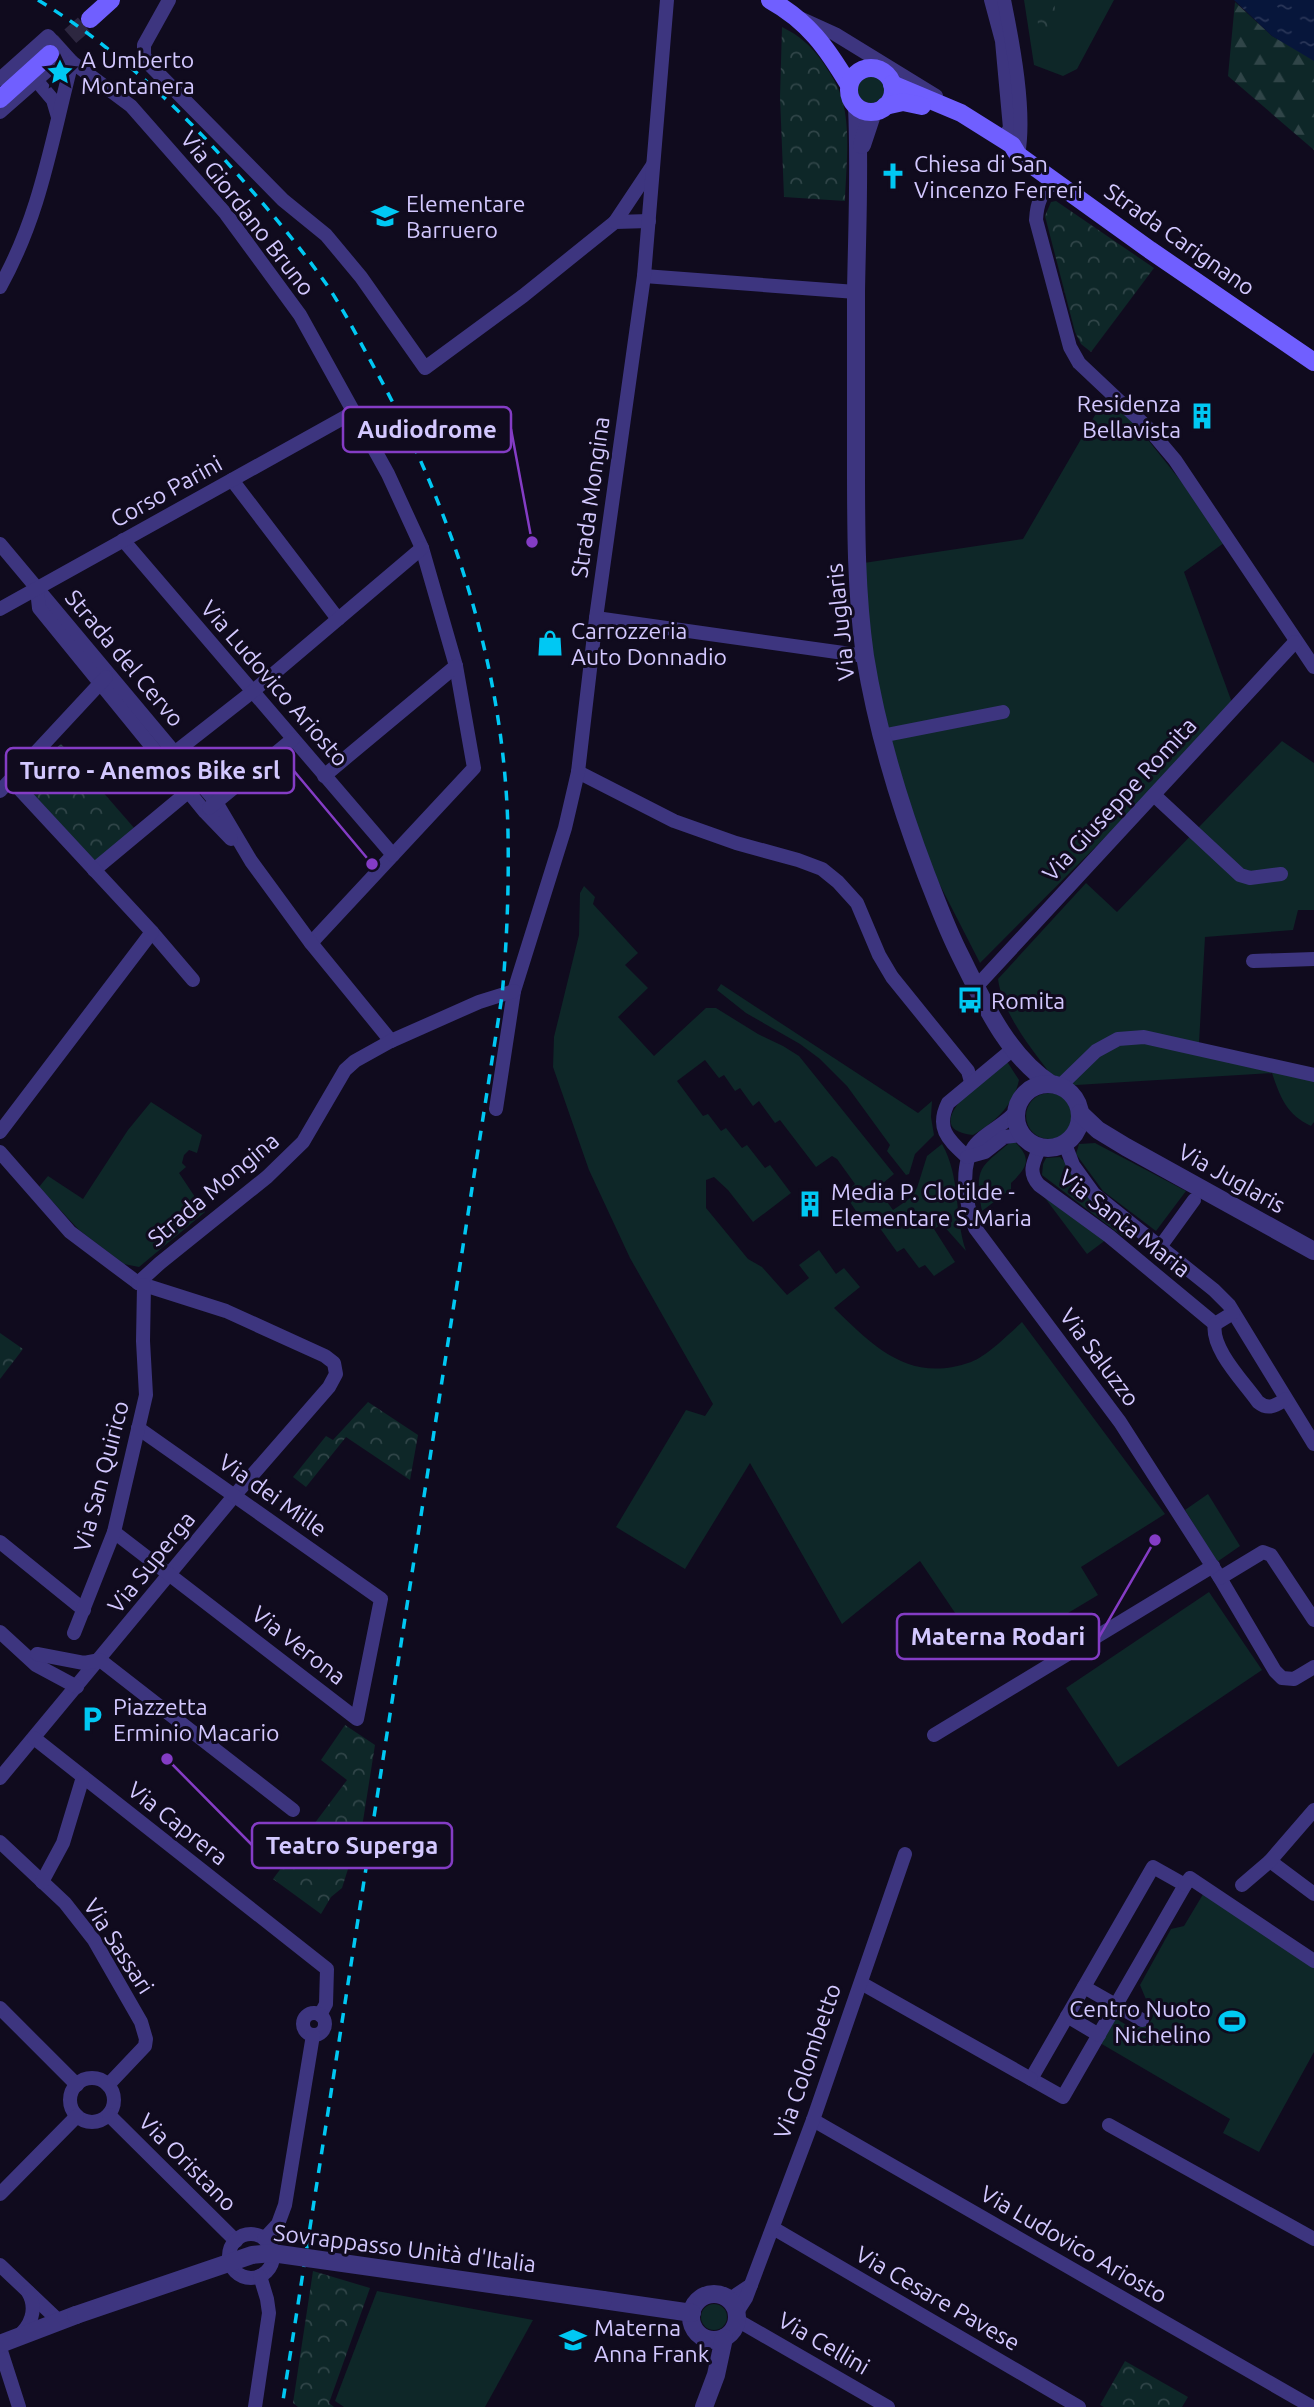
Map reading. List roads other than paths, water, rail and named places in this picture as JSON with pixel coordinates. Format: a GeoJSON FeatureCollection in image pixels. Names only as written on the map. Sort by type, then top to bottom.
{"type":"FeatureCollection","features":[{"type":"Feature","properties":{"kind":"main road"},"geometry":{"type":"LineString","coordinates":[[100,0],[88,16],[111,0]]}},
{"type":"Feature","properties":{"kind":"main road","name":"Strada Carignano"},"geometry":{"type":"LineString","coordinates":[[770,0],[795,16],[828,49],[849,85]]}},
{"type":"Feature","properties":{"kind":"main road","name":"Strada Carignano"},"geometry":{"type":"LineString","coordinates":[[828,49],[865,68]]}},
{"type":"Feature","properties":{"kind":"main road"},"geometry":{"type":"LineString","coordinates":[[0,89],[56,51]]}},
{"type":"Feature","properties":{"kind":"main road"},"geometry":{"type":"LineString","coordinates":[[0,99],[56,51]]}},
{"type":"Feature","properties":{"kind":"main road"},"geometry":{"type":"LineString","coordinates":[[865,68],[881,70],[892,84],[892,94],[872,108],[850,97],[849,85],[856,73],[865,68]]}},
{"type":"Feature","properties":{"kind":"main road","name":"Strada Carignano"},"geometry":{"type":"LineString","coordinates":[[892,84],[946,107],[1003,139],[1012,145],[1018,155],[1054,181],[1314,362]]}},
{"type":"Feature","properties":{"kind":"main road","name":"Strada Carignano"},"geometry":{"type":"LineString","coordinates":[[872,108],[903,102],[925,106],[961,123],[1006,153],[1018,155]]}},
{"type":"Feature","properties":{"kind":"street"},"geometry":{"type":"LineString","coordinates":[[169,0],[145,39],[144,56],[178,94],[300,215],[326,234],[361,276],[425,368],[523,296],[615,222],[654,164]]}},
{"type":"Feature","properties":{"kind":"street","name":"Strada Mongina"},"geometry":{"type":"LineString","coordinates":[[496,1109],[514,991],[565,828],[578,772],[596,618],[644,276],[667,0]]}},
{"type":"Feature","properties":{"kind":"street"},"geometry":{"type":"LineString","coordinates":[[991,0],[1002,41],[1010,128],[1003,139]]}},
{"type":"Feature","properties":{"kind":"street"},"geometry":{"type":"LineString","coordinates":[[1004,0],[1012,39],[1022,133],[1018,155]]}},
{"type":"Feature","properties":{"kind":"street","name":"Strada Carignano"},"geometry":{"type":"LineString","coordinates":[[795,16],[835,34],[940,98],[946,107]]}},
{"type":"Feature","properties":{"kind":"street"},"geometry":{"type":"LineString","coordinates":[[0,79],[56,51]]}},
{"type":"Feature","properties":{"kind":"street"},"geometry":{"type":"LineString","coordinates":[[0,112],[36,80],[56,51]]}},
{"type":"Feature","properties":{"kind":"street"},"geometry":{"type":"LineString","coordinates":[[0,286],[15,260],[33,216],[59,121],[56,51]]}},
{"type":"Feature","properties":{"kind":"street","name":"Via Giordano Bruno"},"geometry":{"type":"LineString","coordinates":[[56,51],[131,106],[226,214],[300,315],[388,474],[422,548],[456,666],[474,768],[393,855]]}},
{"type":"Feature","properties":{"kind":"street"},"geometry":{"type":"LineString","coordinates":[[36,80],[53,100],[59,121]]}},
{"type":"Feature","properties":{"kind":"street","name":"Via Juglaris"},"geometry":{"type":"LineString","coordinates":[[872,108],[859,155],[856,292],[857,551],[865,656],[881,736],[907,825],[950,935],[976,987],[1015,1052],[1031,1071],[1056,1085]]}},
{"type":"Feature","properties":{"kind":"street"},"geometry":{"type":"LineString","coordinates":[[1054,181],[1038,199],[1036,220],[1070,347],[1079,363],[1148,428],[1175,460],[1314,667]]}},
{"type":"Feature","properties":{"kind":"street"},"geometry":{"type":"LineString","coordinates":[[615,222],[649,221]]}},
{"type":"Feature","properties":{"kind":"street"},"geometry":{"type":"LineString","coordinates":[[644,276],[856,292]]}},
{"type":"Feature","properties":{"kind":"street","name":"Corso Parini"},"geometry":{"type":"LineString","coordinates":[[0,609],[354,412]]}},
{"type":"Feature","properties":{"kind":"street"},"geometry":{"type":"LineString","coordinates":[[232,480],[338,619]]}},
{"type":"Feature","properties":{"kind":"street","name":"Via Ludovico Ariosto"},"geometry":{"type":"LineString","coordinates":[[123,540],[393,855]]}},
{"type":"Feature","properties":{"kind":"street","name":"Strada del Cervo"},"geometry":{"type":"LineString","coordinates":[[0,544],[104,679],[210,807],[311,943],[391,1041]]}},
{"type":"Feature","properties":{"kind":"street"},"geometry":{"type":"LineString","coordinates":[[170,757],[422,548]]}},
{"type":"Feature","properties":{"kind":"street"},"geometry":{"type":"LineString","coordinates":[[596,618],[865,656]]}},
{"type":"Feature","properties":{"kind":"street","name":"Via Giuseppe Romita"},"geometry":{"type":"LineString","coordinates":[[976,987],[1295,642]]}},
{"type":"Feature","properties":{"kind":"street"},"geometry":{"type":"LineString","coordinates":[[324,776],[456,666]]}},
{"type":"Feature","properties":{"kind":"street"},"geometry":{"type":"LineString","coordinates":[[104,679],[5,786],[94,870],[193,981]]}},
{"type":"Feature","properties":{"kind":"street"},"geometry":{"type":"LineString","coordinates":[[881,736],[1003,712]]}},
{"type":"Feature","properties":{"kind":"street"},"geometry":{"type":"LineString","coordinates":[[210,807],[293,739]]}},
{"type":"Feature","properties":{"kind":"street","name":"Strada del Cervo"},"geometry":{"type":"LineString","coordinates":[[170,757],[189,792],[210,807]]}},
{"type":"Feature","properties":{"kind":"street"},"geometry":{"type":"LineString","coordinates":[[578,772],[674,821],[736,843],[798,860],[822,869],[838,881],[857,903],[879,955],[892,977],[968,1071],[971,1082]]}},
{"type":"Feature","properties":{"kind":"street"},"geometry":{"type":"LineString","coordinates":[[94,870],[189,792]]}},
{"type":"Feature","properties":{"kind":"street"},"geometry":{"type":"LineString","coordinates":[[1154,795],[1240,875],[1250,878],[1281,874]]}},
{"type":"Feature","properties":{"kind":"street"},"geometry":{"type":"LineString","coordinates":[[311,943],[393,855]]}},
{"type":"Feature","properties":{"kind":"street"},"geometry":{"type":"LineString","coordinates":[[0,1132],[152,932]]}},
{"type":"Feature","properties":{"kind":"street"},"geometry":{"type":"LineString","coordinates":[[1253,961],[1314,959]]}},
{"type":"Feature","properties":{"kind":"street","name":"Strada Mongina"},"geometry":{"type":"LineString","coordinates":[[141,1284],[160,1263],[276,1169],[303,1142],[345,1070],[355,1060],[479,1002],[514,991]]}},
{"type":"Feature","properties":{"kind":"street"},"geometry":{"type":"LineString","coordinates":[[1056,1085],[1096,1051],[1118,1039],[1144,1037],[1314,1075]]}},
{"type":"Feature","properties":{"kind":"street"},"geometry":{"type":"LineString","coordinates":[[967,1157],[943,1130],[942,1114],[948,1103],[971,1082],[1015,1052]]}},
{"type":"Feature","properties":{"kind":"street","name":"Via Juglaris"},"geometry":{"type":"LineString","coordinates":[[1015,1052],[1021,1102]]}},
{"type":"Feature","properties":{"kind":"street"},"geometry":{"type":"LineString","coordinates":[[967,1157],[977,1143],[1009,1121],[1021,1102],[1042,1085],[1056,1085],[1073,1095],[1080,1113],[1077,1130],[1068,1141],[1048,1148],[1040,1147],[1028,1141],[1018,1127],[1021,1102]]}},
{"type":"Feature","properties":{"kind":"street","name":"Via Juglaris"},"geometry":{"type":"LineString","coordinates":[[1080,1113],[1098,1130],[1126,1147],[1314,1251]]}},
{"type":"Feature","properties":{"kind":"street"},"geometry":{"type":"LineString","coordinates":[[967,1157],[985,1152],[1004,1137],[1022,1135]]}},
{"type":"Feature","properties":{"kind":"street","name":"Via Juglaris"},"geometry":{"type":"LineString","coordinates":[[1068,1141],[1126,1147]]}},
{"type":"Feature","properties":{"kind":"street","name":"Via Santa Maria"},"geometry":{"type":"LineString","coordinates":[[1068,1141],[1073,1165],[1094,1194],[1214,1290],[1233,1313],[1314,1444]]}},
{"type":"Feature","properties":{"kind":"street","name":"Via Santa Maria"},"geometry":{"type":"LineString","coordinates":[[1040,1147],[1031,1170],[1034,1180],[1141,1262],[1215,1324]]}},
{"type":"Feature","properties":{"kind":"street"},"geometry":{"type":"LineString","coordinates":[[0,1152],[70,1232],[141,1284]]}},
{"type":"Feature","properties":{"kind":"street","name":"Via Saluzzo"},"geometry":{"type":"LineString","coordinates":[[967,1157],[966,1190],[975,1228],[1120,1422],[1216,1572],[1275,1671],[1282,1678],[1294,1679],[1314,1667]]}},
{"type":"Feature","properties":{"kind":"street"},"geometry":{"type":"LineString","coordinates":[[1141,1262],[1158,1246],[1194,1200]]}},
{"type":"Feature","properties":{"kind":"street","name":"Via Superga"},"geometry":{"type":"LineString","coordinates":[[0,1778],[234,1496],[329,1387],[336,1374],[334,1363],[313,1350],[226,1311],[141,1284]]}},
{"type":"Feature","properties":{"kind":"street","name":"Via San Quirico"},"geometry":{"type":"LineString","coordinates":[[74,1633],[114,1532],[146,1395],[141,1284]]}},
{"type":"Feature","properties":{"kind":"street"},"geometry":{"type":"LineString","coordinates":[[1233,1313],[1215,1324],[1214,1335],[1219,1348],[1258,1402],[1273,1407],[1286,1399]]}},
{"type":"Feature","properties":{"kind":"street"},"geometry":{"type":"LineString","coordinates":[[1301,1423],[1314,1415]]}},
{"type":"Feature","properties":{"kind":"street","name":"Via dei Mille"},"geometry":{"type":"LineString","coordinates":[[138,1428],[381,1600]]}},
{"type":"Feature","properties":{"kind":"street","name":"Via Verona"},"geometry":{"type":"LineString","coordinates":[[114,1532],[357,1719],[381,1600]]}},
{"type":"Feature","properties":{"kind":"street"},"geometry":{"type":"LineString","coordinates":[[0,1542],[84,1610]]}},
{"type":"Feature","properties":{"kind":"street"},"geometry":{"type":"LineString","coordinates":[[934,1735],[1216,1572],[1264,1552],[1271,1555],[1314,1620]]}},
{"type":"Feature","properties":{"kind":"street"},"geometry":{"type":"LineString","coordinates":[[3,1635],[81,1682]]}},
{"type":"Feature","properties":{"kind":"street"},"geometry":{"type":"LineString","coordinates":[[3,1635],[36,1665],[51,1673],[81,1682]]}},
{"type":"Feature","properties":{"kind":"street"},"geometry":{"type":"LineString","coordinates":[[37,1654],[82,1662],[100,1660],[293,1810]]}},
{"type":"Feature","properties":{"kind":"street"},"geometry":{"type":"LineString","coordinates":[[51,1673],[61,1690],[62,1705]]}},
{"type":"Feature","properties":{"kind":"street","name":"Via Caprera"},"geometry":{"type":"LineString","coordinates":[[34,1738],[327,1969],[326,2004],[320,2015],[324,2020],[324,2028],[313,2035],[285,2205],[278,2224],[264,2239]]}},
{"type":"Feature","properties":{"kind":"street"},"geometry":{"type":"LineString","coordinates":[[42,1882],[63,1843],[83,1777]]}},
{"type":"Feature","properties":{"kind":"street"},"geometry":{"type":"LineString","coordinates":[[1242,1885],[1270,1861],[1314,1810]]}},
{"type":"Feature","properties":{"kind":"street","name":"Via Sassari"},"geometry":{"type":"LineString","coordinates":[[0,1842],[65,1903],[94,1940],[111,1966],[144,2031],[145,2046],[108,2085]]}},
{"type":"Feature","properties":{"kind":"street","name":"Via Colombetto"},"geometry":{"type":"LineString","coordinates":[[706,2400],[724,2339],[733,2331],[737,2316],[747,2298],[813,2120],[905,1854]]}},
{"type":"Feature","properties":{"kind":"street"},"geometry":{"type":"LineString","coordinates":[[1270,1861],[1314,1894]]}},
{"type":"Feature","properties":{"kind":"street"},"geometry":{"type":"LineString","coordinates":[[1031,2079],[1153,1867],[1185,1885]]}},
{"type":"Feature","properties":{"kind":"street"},"geometry":{"type":"LineString","coordinates":[[861,1983],[1063,2097],[1190,1878],[1314,1961]]}},
{"type":"Feature","properties":{"kind":"street"},"geometry":{"type":"LineString","coordinates":[[1084,1987],[1142,2020]]}},
{"type":"Feature","properties":{"kind":"street"},"geometry":{"type":"LineString","coordinates":[[0,2008],[77,2085]]}},
{"type":"Feature","properties":{"kind":"street"},"geometry":{"type":"LineString","coordinates":[[1067,2017],[1098,2035]]}},
{"type":"Feature","properties":{"kind":"street"},"geometry":{"type":"LineString","coordinates":[[92,2079],[101,2080],[108,2085],[114,2099],[109,2115],[90,2122],[77,2116],[71,2100],[77,2085],[92,2079]]}},
{"type":"Feature","properties":{"kind":"street","name":"Via Oristano"},"geometry":{"type":"LineString","coordinates":[[109,2115],[236,2241]]}},
{"type":"Feature","properties":{"kind":"street"},"geometry":{"type":"LineString","coordinates":[[0,2194],[77,2116]]}},
{"type":"Feature","properties":{"kind":"street","name":"Via Ludovico Ariosto"},"geometry":{"type":"LineString","coordinates":[[813,2120],[1312,2407]]}},
{"type":"Feature","properties":{"kind":"street"},"geometry":{"type":"LineString","coordinates":[[1108,2125],[1314,2239]]}},
{"type":"Feature","properties":{"kind":"street","name":"Via Cesare Pavese"},"geometry":{"type":"LineString","coordinates":[[773,2228],[1079,2407]]}},
{"type":"Feature","properties":{"kind":"street"},"geometry":{"type":"LineString","coordinates":[[252,2235],[264,2239],[271,2248],[273,2259],[268,2269],[260,2276],[249,2278],[235,2271],[230,2256],[236,2241],[243,2236],[252,2235]]}},
{"type":"Feature","properties":{"kind":"street","name":"Sovrappasso Unità d'Italia"},"geometry":{"type":"LineString","coordinates":[[5,2343],[67,2318],[252,2255],[272,2253],[692,2313]]}},
{"type":"Feature","properties":{"kind":"street"},"geometry":{"type":"LineString","coordinates":[[0,2265],[27,2291],[67,2318]]}},
{"type":"Feature","properties":{"kind":"street"},"geometry":{"type":"LineString","coordinates":[[255,2407],[268,2313],[260,2276]]}},
{"type":"Feature","properties":{"kind":"street"},"geometry":{"type":"LineString","coordinates":[[724,2297],[733,2297],[752,2284]]}},
{"type":"Feature","properties":{"kind":"street"},"geometry":{"type":"LineString","coordinates":[[19,2407],[5,2343],[25,2330],[32,2316],[33,2304],[27,2291]]}},
{"type":"Feature","properties":{"kind":"street"},"geometry":{"type":"LineString","coordinates":[[692,2313],[701,2298],[713,2294],[730,2300],[737,2316]]}},
{"type":"Feature","properties":{"kind":"street","name":"Via Colombetto"},"geometry":{"type":"LineString","coordinates":[[692,2313],[692,2323],[701,2336],[710,2365],[706,2400]]}},
{"type":"Feature","properties":{"kind":"street","name":"Via Cellini"},"geometry":{"type":"LineString","coordinates":[[737,2316],[888,2407]]}},
{"type":"Feature","properties":{"kind":"street"},"geometry":{"type":"LineString","coordinates":[[701,2336],[710,2340],[724,2339]]}},
{"type":"Feature","properties":{"kind":"water"},"geometry":{"type":"Polygon","coordinates":[[[1234,0],[1314,0],[1314,61],[1272,36],[1234,0]]]}},
{"type":"Feature","properties":{"kind":"tunnel"},"geometry":{"type":"LineString","coordinates":[[50,54],[90,19]]}},
{"type":"Feature","properties":{"kind":"railway"},"geometry":{"type":"LineString","coordinates":[[38,0],[123,61],[175,108],[268,209],[329,288],[403,423],[451,535],[485,652],[505,772],[508,874],[502,996],[282,2407]]}},
{"type":"Feature","properties":{"kind":"place","name":"A Umberto Montanera"},"geometry":{"type":"Point","coordinates":[60,72]}},
{"type":"Feature","properties":{"kind":"place","name":"Chiesa di San Vincenzo Ferreri"},"geometry":{"type":"Point","coordinates":[893,176]}},
{"type":"Feature","properties":{"kind":"place","name":"Elementare Barruero"},"geometry":{"type":"Point","coordinates":[385,216]}},
{"type":"Feature","properties":{"kind":"place","name":"Residenza Bellavista"},"geometry":{"type":"Point","coordinates":[1202,416]}},
{"type":"Feature","properties":{"kind":"place","name":"Audiodrome"},"geometry":{"type":"Point","coordinates":[532,542]}},
{"type":"Feature","properties":{"kind":"place","name":"Carrozzeria Auto Donnadio"},"geometry":{"type":"Point","coordinates":[550,643]}},
{"type":"Feature","properties":{"kind":"place","name":"Turro - Anemos Bike srl"},"geometry":{"type":"Point","coordinates":[372,864]}},
{"type":"Feature","properties":{"kind":"place","name":"Romita"},"geometry":{"type":"Point","coordinates":[970,1000]}},
{"type":"Feature","properties":{"kind":"place","name":"Media P. Clotilde - Elementare S.Maria"},"geometry":{"type":"Point","coordinates":[810,1204]}},
{"type":"Feature","properties":{"kind":"place","name":"Materna Rodari"},"geometry":{"type":"Point","coordinates":[1155,1540]}},
{"type":"Feature","properties":{"kind":"place","name":"Piazzetta Erminio Macario"},"geometry":{"type":"Point","coordinates":[92,1719]}},
{"type":"Feature","properties":{"kind":"place","name":"Teatro Superga"},"geometry":{"type":"Point","coordinates":[167,1759]}},
{"type":"Feature","properties":{"kind":"place","name":"Centro Nuoto Nichelino"},"geometry":{"type":"Point","coordinates":[1232,2021]}},
{"type":"Feature","properties":{"kind":"place","name":"Materna Anna Frank"},"geometry":{"type":"Point","coordinates":[573,2340]}}]}
